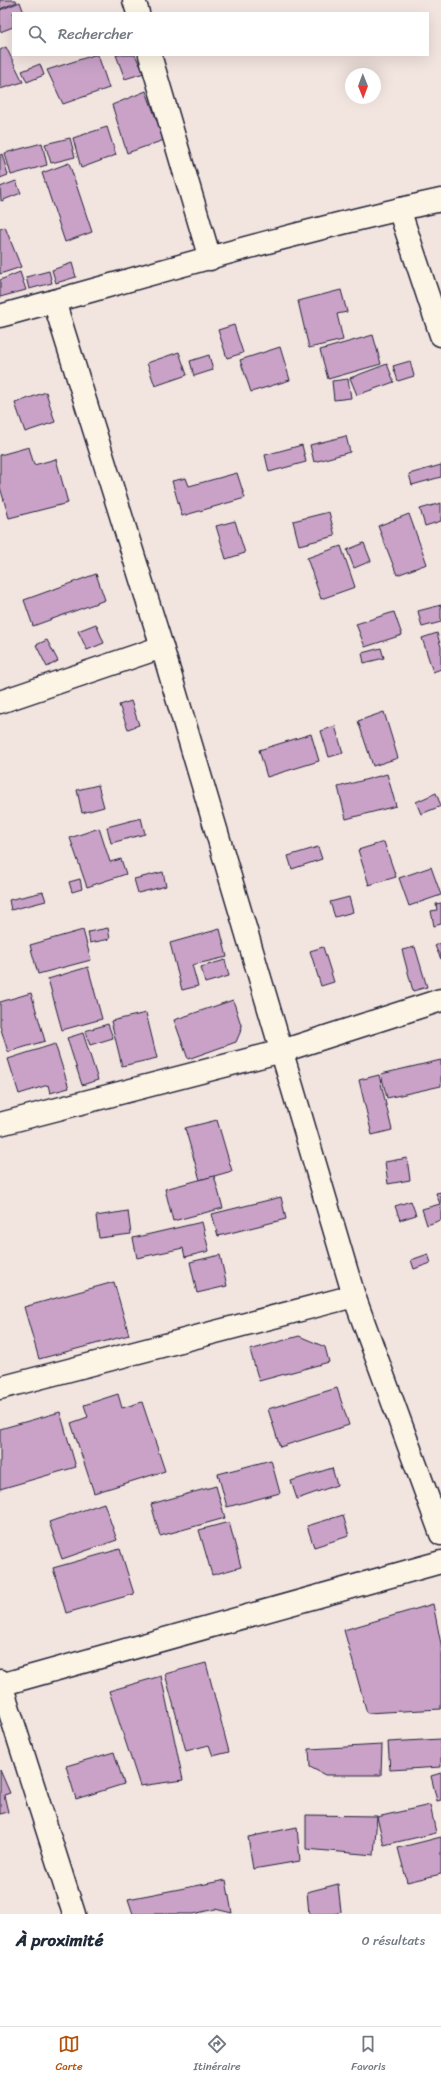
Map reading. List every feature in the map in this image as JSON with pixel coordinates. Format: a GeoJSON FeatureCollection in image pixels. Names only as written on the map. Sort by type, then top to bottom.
{"type":"FeatureCollection","features":[{"type":"Feature","properties":{"kind":"street"},"geometry":{"type":"LineString","coordinates":[[134,0],[138,12]]}},
{"type":"Feature","properties":{"kind":"street"},"geometry":{"type":"LineString","coordinates":[[150,56],[210,259]]}},
{"type":"Feature","properties":{"kind":"street"},"geometry":{"type":"LineString","coordinates":[[0,316],[399,209],[441,200]]}},
{"type":"Feature","properties":{"kind":"street"},"geometry":{"type":"LineString","coordinates":[[399,209],[441,335]]}},
{"type":"Feature","properties":{"kind":"street"},"geometry":{"type":"LineString","coordinates":[[54,301],[162,647],[354,1296],[441,1534]]}},
{"type":"Feature","properties":{"kind":"street"},"geometry":{"type":"LineString","coordinates":[[0,702],[162,647]]}},
{"type":"Feature","properties":{"kind":"street"},"geometry":{"type":"LineString","coordinates":[[0,1124],[282,1051],[441,1000]]}},
{"type":"Feature","properties":{"kind":"street"},"geometry":{"type":"LineString","coordinates":[[0,1388],[354,1296]]}},
{"type":"Feature","properties":{"kind":"street"},"geometry":{"type":"LineString","coordinates":[[74,1914],[0,1683],[441,1562]]}},
{"type":"Feature","properties":{"kind":"building"},"geometry":{"type":"Polygon","coordinates":[[[0,0],[16,0],[17,2],[0,9],[0,0]]]}},
{"type":"Feature","properties":{"kind":"building"},"geometry":{"type":"Polygon","coordinates":[[[20,2],[24,12],[12,12],[12,27],[0,32],[0,10],[20,2]]]}},
{"type":"Feature","properties":{"kind":"building"},"geometry":{"type":"Polygon","coordinates":[[[6,47],[23,82],[0,89],[0,50],[6,47]]]}},
{"type":"Feature","properties":{"kind":"building"},"geometry":{"type":"Polygon","coordinates":[[[91,56],[98,56],[109,88],[63,104],[47,70],[91,56]]]}},
{"type":"Feature","properties":{"kind":"building"},"geometry":{"type":"Polygon","coordinates":[[[116,56],[136,56],[144,73],[125,79],[116,56]]]}},
{"type":"Feature","properties":{"kind":"building"},"geometry":{"type":"Polygon","coordinates":[[[40,64],[44,75],[27,82],[22,71],[40,64]]]}},
{"type":"Feature","properties":{"kind":"building"},"geometry":{"type":"Polygon","coordinates":[[[146,91],[164,140],[127,153],[112,105],[146,91]]]}},
{"type":"Feature","properties":{"kind":"building"},"geometry":{"type":"Polygon","coordinates":[[[107,127],[116,155],[81,168],[73,138],[107,127]]]}},
{"type":"Feature","properties":{"kind":"building"},"geometry":{"type":"Polygon","coordinates":[[[70,138],[75,157],[51,163],[45,144],[70,138]]]}},
{"type":"Feature","properties":{"kind":"building"},"geometry":{"type":"Polygon","coordinates":[[[42,143],[47,165],[11,175],[5,153],[42,143]]]}},
{"type":"Feature","properties":{"kind":"building"},"geometry":{"type":"Polygon","coordinates":[[[2,154],[8,175],[0,178],[0,155],[2,154]]]}},
{"type":"Feature","properties":{"kind":"building"},"geometry":{"type":"Polygon","coordinates":[[[69,163],[92,232],[65,242],[42,173],[69,163]]]}},
{"type":"Feature","properties":{"kind":"building"},"geometry":{"type":"Polygon","coordinates":[[[16,181],[21,193],[1,201],[0,187],[16,181]]]}},
{"type":"Feature","properties":{"kind":"building"},"geometry":{"type":"Polygon","coordinates":[[[5,227],[21,267],[0,274],[0,229],[5,227]]]}},
{"type":"Feature","properties":{"kind":"building"},"geometry":{"type":"Polygon","coordinates":[[[72,263],[76,277],[56,283],[52,270],[72,263]]]}},
{"type":"Feature","properties":{"kind":"building"},"geometry":{"type":"Polygon","coordinates":[[[49,271],[52,283],[29,289],[26,277],[49,271]]]}},
{"type":"Feature","properties":{"kind":"building"},"geometry":{"type":"Polygon","coordinates":[[[20,272],[26,290],[0,297],[0,280],[20,272]]]}},
{"type":"Feature","properties":{"kind":"building"},"geometry":{"type":"Polygon","coordinates":[[[341,290],[347,312],[337,314],[343,340],[309,348],[298,301],[341,290]]]}},
{"type":"Feature","properties":{"kind":"building"},"geometry":{"type":"Polygon","coordinates":[[[234,325],[243,353],[227,358],[218,330],[234,325]]]}},
{"type":"Feature","properties":{"kind":"building"},"geometry":{"type":"Polygon","coordinates":[[[373,335],[381,364],[328,379],[320,350],[373,335]]]}},
{"type":"Feature","properties":{"kind":"building"},"geometry":{"type":"Polygon","coordinates":[[[280,347],[290,380],[251,392],[240,360],[280,347]]]}},
{"type":"Feature","properties":{"kind":"building"},"geometry":{"type":"Polygon","coordinates":[[[179,352],[187,375],[155,386],[147,363],[179,352]]]}},
{"type":"Feature","properties":{"kind":"building"},"geometry":{"type":"Polygon","coordinates":[[[209,355],[213,370],[194,376],[190,361],[209,355]]]}},
{"type":"Feature","properties":{"kind":"building"},"geometry":{"type":"Polygon","coordinates":[[[410,361],[414,376],[398,381],[393,366],[410,361]]]}},
{"type":"Feature","properties":{"kind":"building"},"geometry":{"type":"Polygon","coordinates":[[[387,364],[394,382],[357,395],[350,378],[387,364]]]}},
{"type":"Feature","properties":{"kind":"building"},"geometry":{"type":"Polygon","coordinates":[[[348,379],[351,398],[334,400],[332,381],[348,379]]]}},
{"type":"Feature","properties":{"kind":"building"},"geometry":{"type":"Polygon","coordinates":[[[46,392],[55,422],[25,432],[15,403],[46,392]]]}},
{"type":"Feature","properties":{"kind":"building"},"geometry":{"type":"Polygon","coordinates":[[[346,436],[350,452],[314,462],[310,445],[346,436]]]}},
{"type":"Feature","properties":{"kind":"building"},"geometry":{"type":"Polygon","coordinates":[[[302,445],[306,462],[269,472],[265,455],[302,445]]]}},
{"type":"Feature","properties":{"kind":"building"},"geometry":{"type":"Polygon","coordinates":[[[29,447],[34,465],[56,459],[68,503],[9,518],[0,487],[0,455],[29,447]]]}},
{"type":"Feature","properties":{"kind":"building"},"geometry":{"type":"Polygon","coordinates":[[[441,465],[441,477],[412,485],[409,474],[441,465]]]}},
{"type":"Feature","properties":{"kind":"building"},"geometry":{"type":"Polygon","coordinates":[[[237,473],[245,498],[182,516],[172,481],[186,478],[189,486],[237,473]]]}},
{"type":"Feature","properties":{"kind":"building"},"geometry":{"type":"Polygon","coordinates":[[[441,503],[441,521],[425,526],[420,509],[441,503]]]}},
{"type":"Feature","properties":{"kind":"building"},"geometry":{"type":"Polygon","coordinates":[[[329,512],[335,536],[299,545],[293,521],[329,512]]]}},
{"type":"Feature","properties":{"kind":"building"},"geometry":{"type":"Polygon","coordinates":[[[409,514],[427,564],[397,575],[378,526],[409,514]]]}},
{"type":"Feature","properties":{"kind":"building"},"geometry":{"type":"Polygon","coordinates":[[[235,521],[245,553],[226,559],[216,526],[235,521]]]}},
{"type":"Feature","properties":{"kind":"building"},"geometry":{"type":"Polygon","coordinates":[[[364,543],[371,561],[354,568],[347,550],[364,543]]]}},
{"type":"Feature","properties":{"kind":"building"},"geometry":{"type":"Polygon","coordinates":[[[341,546],[355,587],[321,599],[307,558],[341,546]]]}},
{"type":"Feature","properties":{"kind":"building"},"geometry":{"type":"Polygon","coordinates":[[[96,574],[105,600],[33,626],[24,600],[96,574]]]}},
{"type":"Feature","properties":{"kind":"building"},"geometry":{"type":"Polygon","coordinates":[[[441,605],[441,622],[422,627],[418,611],[441,605]]]}},
{"type":"Feature","properties":{"kind":"building"},"geometry":{"type":"Polygon","coordinates":[[[394,612],[402,635],[365,647],[356,624],[394,612]]]}},
{"type":"Feature","properties":{"kind":"building"},"geometry":{"type":"Polygon","coordinates":[[[96,624],[104,643],[87,650],[78,631],[96,624]]]}},
{"type":"Feature","properties":{"kind":"building"},"geometry":{"type":"Polygon","coordinates":[[[437,633],[441,647],[441,669],[433,672],[422,638],[437,633]]]}},
{"type":"Feature","properties":{"kind":"building"},"geometry":{"type":"Polygon","coordinates":[[[47,640],[58,661],[47,667],[36,645],[47,640]]]}},
{"type":"Feature","properties":{"kind":"building"},"geometry":{"type":"Polygon","coordinates":[[[381,648],[384,658],[364,663],[362,653],[381,648]]]}},
{"type":"Feature","properties":{"kind":"building"},"geometry":{"type":"Polygon","coordinates":[[[131,701],[139,725],[128,729],[119,705],[131,701]]]}},
{"type":"Feature","properties":{"kind":"building"},"geometry":{"type":"Polygon","coordinates":[[[384,712],[398,758],[373,766],[358,721],[384,712]]]}},
{"type":"Feature","properties":{"kind":"building"},"geometry":{"type":"Polygon","coordinates":[[[335,726],[343,753],[329,757],[321,731],[335,726]]]}},
{"type":"Feature","properties":{"kind":"building"},"geometry":{"type":"Polygon","coordinates":[[[311,734],[319,761],[267,777],[259,750],[311,734]]]}},
{"type":"Feature","properties":{"kind":"building"},"geometry":{"type":"Polygon","coordinates":[[[387,774],[396,806],[346,819],[338,787],[387,774]]]}},
{"type":"Feature","properties":{"kind":"building"},"geometry":{"type":"Polygon","coordinates":[[[98,785],[104,807],[82,813],[77,790],[98,785]]]}},
{"type":"Feature","properties":{"kind":"building"},"geometry":{"type":"Polygon","coordinates":[[[436,793],[441,806],[421,814],[416,802],[436,793]]]}},
{"type":"Feature","properties":{"kind":"building"},"geometry":{"type":"Polygon","coordinates":[[[141,818],[145,834],[111,843],[107,827],[141,818]]]}},
{"type":"Feature","properties":{"kind":"building"},"geometry":{"type":"Polygon","coordinates":[[[99,828],[110,862],[121,859],[126,874],[87,887],[70,838],[99,828]]]}},
{"type":"Feature","properties":{"kind":"building"},"geometry":{"type":"Polygon","coordinates":[[[384,842],[396,877],[369,885],[358,850],[384,842]]]}},
{"type":"Feature","properties":{"kind":"building"},"geometry":{"type":"Polygon","coordinates":[[[318,847],[322,859],[292,869],[288,856],[318,847]]]}},
{"type":"Feature","properties":{"kind":"building"},"geometry":{"type":"Polygon","coordinates":[[[431,867],[441,895],[409,906],[399,878],[431,867]]]}},
{"type":"Feature","properties":{"kind":"building"},"geometry":{"type":"Polygon","coordinates":[[[163,872],[166,886],[138,893],[134,879],[163,872]]]}},
{"type":"Feature","properties":{"kind":"building"},"geometry":{"type":"Polygon","coordinates":[[[80,879],[82,889],[72,892],[69,882],[80,879]]]}},
{"type":"Feature","properties":{"kind":"building"},"geometry":{"type":"Polygon","coordinates":[[[43,892],[46,901],[11,910],[9,900],[43,892]]]}},
{"type":"Feature","properties":{"kind":"building"},"geometry":{"type":"Polygon","coordinates":[[[349,897],[353,912],[335,917],[330,902],[349,897]]]}},
{"type":"Feature","properties":{"kind":"building"},"geometry":{"type":"Polygon","coordinates":[[[441,903],[441,924],[434,926],[431,911],[437,910],[436,904],[441,903]]]}},
{"type":"Feature","properties":{"kind":"building"},"geometry":{"type":"Polygon","coordinates":[[[108,928],[110,939],[90,943],[88,932],[108,928]]]}},
{"type":"Feature","properties":{"kind":"building"},"geometry":{"type":"Polygon","coordinates":[[[220,929],[227,957],[192,965],[198,986],[182,990],[170,943],[220,929]]]}},
{"type":"Feature","properties":{"kind":"building"},"geometry":{"type":"Polygon","coordinates":[[[83,930],[91,960],[38,974],[30,945],[83,930]]]}},
{"type":"Feature","properties":{"kind":"building"},"geometry":{"type":"Polygon","coordinates":[[[441,943],[441,959],[435,946],[441,943]]]}},
{"type":"Feature","properties":{"kind":"building"},"geometry":{"type":"Polygon","coordinates":[[[323,947],[334,982],[321,986],[310,951],[323,947]]]}},
{"type":"Feature","properties":{"kind":"building"},"geometry":{"type":"Polygon","coordinates":[[[415,947],[427,987],[413,991],[402,950],[415,947]]]}},
{"type":"Feature","properties":{"kind":"building"},"geometry":{"type":"Polygon","coordinates":[[[225,960],[229,976],[205,983],[201,967],[225,960]]]}},
{"type":"Feature","properties":{"kind":"building"},"geometry":{"type":"Polygon","coordinates":[[[88,967],[102,1019],[62,1030],[48,979],[88,967]]]}},
{"type":"Feature","properties":{"kind":"building"},"geometry":{"type":"Polygon","coordinates":[[[31,993],[45,1041],[8,1052],[0,1026],[0,1002],[31,993]]]}},
{"type":"Feature","properties":{"kind":"building"},"geometry":{"type":"Polygon","coordinates":[[[233,1000],[242,1028],[236,1042],[188,1059],[174,1020],[233,1000]]]}},
{"type":"Feature","properties":{"kind":"building"},"geometry":{"type":"Polygon","coordinates":[[[146,1013],[157,1058],[122,1066],[111,1021],[146,1013]]]}},
{"type":"Feature","properties":{"kind":"building"},"geometry":{"type":"Polygon","coordinates":[[[108,1024],[113,1038],[90,1045],[85,1031],[108,1024]]]}},
{"type":"Feature","properties":{"kind":"building"},"geometry":{"type":"Polygon","coordinates":[[[83,1033],[98,1080],[82,1085],[67,1038],[83,1033]]]}},
{"type":"Feature","properties":{"kind":"building"},"geometry":{"type":"Polygon","coordinates":[[[55,1044],[69,1088],[50,1093],[48,1085],[19,1094],[8,1059],[55,1044]]]}},
{"type":"Feature","properties":{"kind":"building"},"geometry":{"type":"Polygon","coordinates":[[[441,1060],[441,1086],[387,1098],[381,1074],[441,1060]]]}},
{"type":"Feature","properties":{"kind":"building"},"geometry":{"type":"Polygon","coordinates":[[[379,1075],[392,1130],[372,1135],[359,1080],[379,1075]]]}},
{"type":"Feature","properties":{"kind":"building"},"geometry":{"type":"Polygon","coordinates":[[[217,1120],[232,1171],[200,1180],[185,1128],[217,1120]]]}},
{"type":"Feature","properties":{"kind":"building"},"geometry":{"type":"Polygon","coordinates":[[[407,1158],[410,1180],[388,1184],[385,1162],[407,1158]]]}},
{"type":"Feature","properties":{"kind":"building"},"geometry":{"type":"Polygon","coordinates":[[[214,1176],[223,1208],[173,1221],[165,1189],[214,1176]]]}},
{"type":"Feature","properties":{"kind":"building"},"geometry":{"type":"Polygon","coordinates":[[[441,1192],[441,1220],[427,1225],[422,1209],[440,1204],[436,1193],[441,1192]]]}},
{"type":"Feature","properties":{"kind":"building"},"geometry":{"type":"Polygon","coordinates":[[[281,1197],[286,1219],[218,1236],[212,1214],[281,1197]]]}},
{"type":"Feature","properties":{"kind":"building"},"geometry":{"type":"Polygon","coordinates":[[[411,1201],[416,1215],[400,1220],[395,1206],[411,1201]]]}},
{"type":"Feature","properties":{"kind":"building"},"geometry":{"type":"Polygon","coordinates":[[[128,1211],[131,1234],[99,1238],[96,1216],[128,1211]]]}},
{"type":"Feature","properties":{"kind":"building"},"geometry":{"type":"Polygon","coordinates":[[[202,1222],[209,1251],[185,1257],[183,1248],[137,1258],[133,1238],[202,1222]]]}},
{"type":"Feature","properties":{"kind":"building"},"geometry":{"type":"Polygon","coordinates":[[[428,1254],[431,1263],[414,1269],[411,1260],[428,1254]]]}},
{"type":"Feature","properties":{"kind":"building"},"geometry":{"type":"Polygon","coordinates":[[[220,1255],[227,1286],[197,1293],[190,1262],[220,1255]]]}},
{"type":"Feature","properties":{"kind":"building"},"geometry":{"type":"Polygon","coordinates":[[[114,1282],[129,1335],[39,1359],[24,1307],[114,1282]]]}},
{"type":"Feature","properties":{"kind":"building"},"geometry":{"type":"Polygon","coordinates":[[[299,1336],[325,1347],[329,1362],[259,1381],[250,1350],[299,1336]]]}},
{"type":"Feature","properties":{"kind":"building"},"geometry":{"type":"Polygon","coordinates":[[[337,1388],[349,1425],[280,1447],[268,1409],[337,1388]]]}},
{"type":"Feature","properties":{"kind":"building"},"geometry":{"type":"Polygon","coordinates":[[[118,1394],[122,1408],[142,1402],[165,1471],[94,1493],[71,1423],[88,1417],[84,1405],[118,1394]]]}},
{"type":"Feature","properties":{"kind":"building"},"geometry":{"type":"Polygon","coordinates":[[[60,1412],[76,1467],[0,1489],[0,1429],[60,1412]]]}},
{"type":"Feature","properties":{"kind":"building"},"geometry":{"type":"Polygon","coordinates":[[[271,1460],[280,1493],[227,1507],[218,1474],[271,1460]]]}},
{"type":"Feature","properties":{"kind":"building"},"geometry":{"type":"Polygon","coordinates":[[[332,1468],[337,1485],[297,1499],[291,1481],[332,1468]]]}},
{"type":"Feature","properties":{"kind":"building"},"geometry":{"type":"Polygon","coordinates":[[[216,1486],[225,1518],[160,1536],[151,1504],[216,1486]]]}},
{"type":"Feature","properties":{"kind":"building"},"geometry":{"type":"Polygon","coordinates":[[[104,1503],[117,1540],[62,1559],[49,1522],[104,1503]]]}},
{"type":"Feature","properties":{"kind":"building"},"geometry":{"type":"Polygon","coordinates":[[[343,1515],[349,1536],[314,1547],[307,1526],[343,1515]]]}},
{"type":"Feature","properties":{"kind":"building"},"geometry":{"type":"Polygon","coordinates":[[[229,1522],[241,1567],[212,1575],[199,1530],[229,1522]]]}},
{"type":"Feature","properties":{"kind":"building"},"geometry":{"type":"Polygon","coordinates":[[[120,1549],[134,1594],[66,1613],[53,1568],[120,1549]]]}},
{"type":"Feature","properties":{"kind":"building"},"geometry":{"type":"Polygon","coordinates":[[[433,1604],[441,1644],[441,1709],[367,1713],[344,1630],[433,1604]]]}},
{"type":"Feature","properties":{"kind":"building"},"geometry":{"type":"Polygon","coordinates":[[[206,1663],[229,1752],[213,1756],[209,1745],[186,1751],[165,1674],[206,1663]]]}},
{"type":"Feature","properties":{"kind":"building"},"geometry":{"type":"Polygon","coordinates":[[[161,1676],[183,1780],[140,1786],[109,1691],[161,1676]]]}},
{"type":"Feature","properties":{"kind":"building"},"geometry":{"type":"Polygon","coordinates":[[[441,1739],[441,1767],[390,1770],[388,1742],[441,1739]]]}},
{"type":"Feature","properties":{"kind":"building"},"geometry":{"type":"Polygon","coordinates":[[[382,1745],[381,1775],[325,1775],[310,1767],[309,1749],[382,1745]]]}},
{"type":"Feature","properties":{"kind":"building"},"geometry":{"type":"Polygon","coordinates":[[[114,1752],[124,1784],[76,1799],[66,1766],[114,1752]]]}},
{"type":"Feature","properties":{"kind":"building"},"geometry":{"type":"Polygon","coordinates":[[[0,1770],[10,1793],[4,1795],[8,1812],[0,1814],[0,1770]]]}},
{"type":"Feature","properties":{"kind":"building"},"geometry":{"type":"Polygon","coordinates":[[[441,1773],[441,1800],[437,1801],[431,1776],[441,1773]]]}},
{"type":"Feature","properties":{"kind":"building"},"geometry":{"type":"Polygon","coordinates":[[[430,1805],[436,1833],[384,1845],[377,1817],[430,1805]]]}},
{"type":"Feature","properties":{"kind":"building"},"geometry":{"type":"Polygon","coordinates":[[[306,1815],[377,1816],[374,1855],[306,1849],[306,1815]]]}},
{"type":"Feature","properties":{"kind":"building"},"geometry":{"type":"Polygon","coordinates":[[[297,1827],[300,1861],[253,1869],[248,1837],[297,1827]]]}},
{"type":"Feature","properties":{"kind":"building"},"geometry":{"type":"Polygon","coordinates":[[[441,1837],[441,1874],[407,1882],[398,1848],[441,1837]]]}},
{"type":"Feature","properties":{"kind":"building"},"geometry":{"type":"Polygon","coordinates":[[[226,1880],[232,1913],[215,1909],[193,1914],[133,1914],[128,1899],[226,1880]]]}},
{"type":"Feature","properties":{"kind":"building"},"geometry":{"type":"Polygon","coordinates":[[[338,1884],[341,1912],[334,1914],[309,1914],[307,1892],[338,1884]]]}}]}
